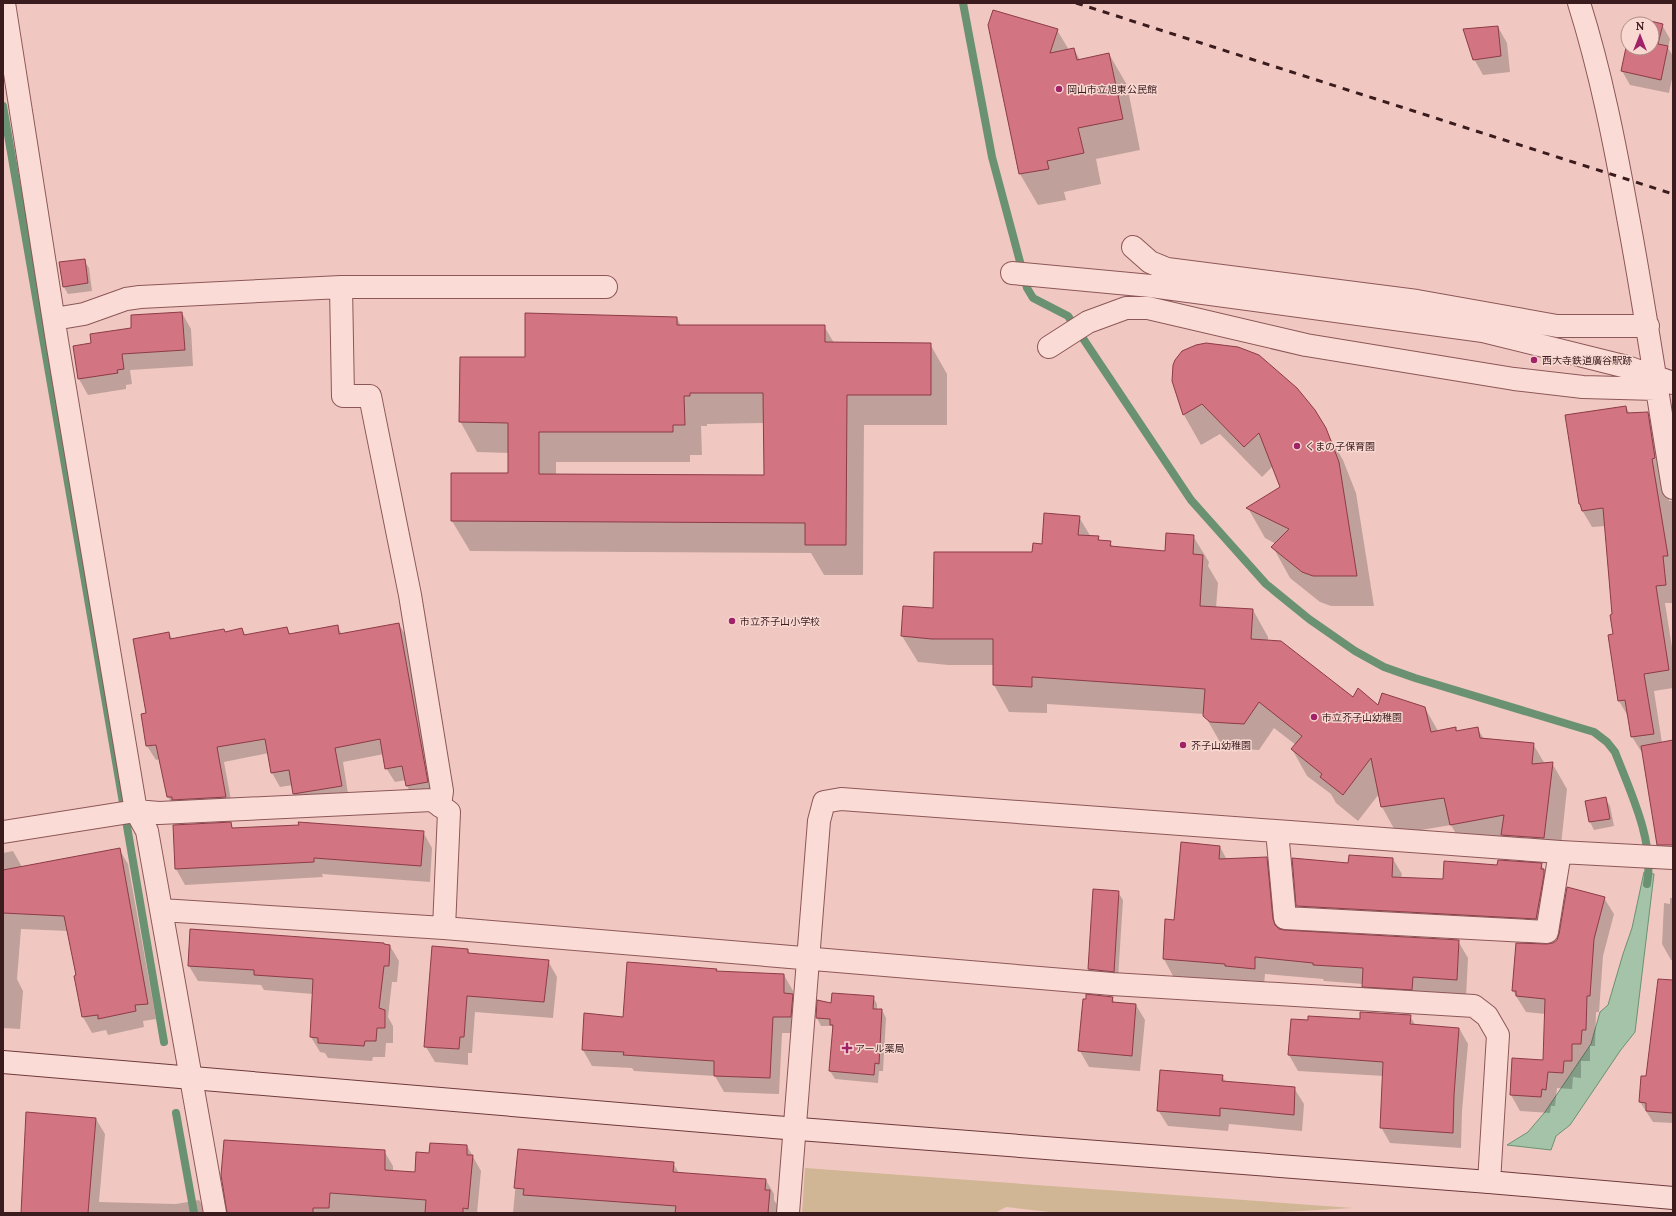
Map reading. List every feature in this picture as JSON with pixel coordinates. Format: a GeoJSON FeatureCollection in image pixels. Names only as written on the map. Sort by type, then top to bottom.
{"type":"FeatureCollection","features":[{"type":"Feature","properties":{"kind":"street"},"geometry":{"type":"LineString","coordinates":[[4,3],[54,319],[127,813],[147,831],[215,1213]]}},
{"type":"Feature","properties":{"kind":"street"},"geometry":{"type":"LineString","coordinates":[[1579,3],[1590,38],[1608,110],[1648,326],[1661,383],[1673,488]]}},
{"type":"Feature","properties":{"kind":"street"},"geometry":{"type":"LineString","coordinates":[[1133,248],[1150,262],[1167,269],[1417,301],[1557,326],[1648,326]]}},
{"type":"Feature","properties":{"kind":"street"},"geometry":{"type":"LineString","coordinates":[[1023,274],[1151,286],[1483,331],[1627,367],[1661,383]]}},
{"type":"Feature","properties":{"kind":"street"},"geometry":{"type":"LineString","coordinates":[[54,319],[84,314],[126,299],[140,297],[341,287],[606,287]]}},
{"type":"Feature","properties":{"kind":"street"},"geometry":{"type":"LineString","coordinates":[[341,287],[343,396],[370,396],[413,611],[442,791],[440,806]]}},
{"type":"Feature","properties":{"kind":"street"},"geometry":{"type":"LineString","coordinates":[[1048,347],[1088,322],[1126,308],[1148,308],[1306,345],[1514,379],[1583,387],[1661,383]]}},
{"type":"Feature","properties":{"kind":"street"},"geometry":{"type":"LineString","coordinates":[[788,1213],[819,821],[824,802],[841,799],[1560,852],[1665,858]]}},
{"type":"Feature","properties":{"kind":"street"},"geometry":{"type":"LineString","coordinates":[[3,832],[127,813],[432,800],[449,812],[444,928]]}},
{"type":"Feature","properties":{"kind":"street"},"geometry":{"type":"LineString","coordinates":[[1277,831],[1285,918],[1547,932],[1560,852]]}},
{"type":"Feature","properties":{"kind":"street"},"geometry":{"type":"LineString","coordinates":[[161,910],[444,928],[809,960],[1112,984],[1474,1006],[1487,1016],[1498,1035],[1489,1182]]}},
{"type":"Feature","properties":{"kind":"street"},"geometry":{"type":"LineString","coordinates":[[3,1062],[795,1128],[1489,1182],[1673,1198]]}},
{"type":"Feature","properties":{"kind":"shaded area"},"geometry":{"type":"Polygon","coordinates":[[[1644,872],[1654,874],[1635,1032],[1620,1051],[1570,1125],[1556,1136],[1551,1150],[1507,1145],[1528,1132],[1545,1112],[1591,1044],[1600,1012],[1608,1005],[1632,928],[1644,872]]]}},
{"type":"Feature","properties":{"kind":"shaded area"},"geometry":{"type":"Polygon","coordinates":[[[805,1168],[1353,1208],[1265,1213],[1059,1213],[1006,1207],[995,1213],[802,1213],[805,1168]]]}},
{"type":"Feature","properties":{"kind":"building","name":"岡山市立旭東公民館"},"geometry":{"type":"Polygon","coordinates":[[[993,10],[1058,29],[1050,53],[1074,48],[1077,60],[1109,53],[1123,119],[1078,128],[1084,153],[1047,161],[1049,169],[1019,174],[988,25],[993,10]]]}},
{"type":"Feature","properties":{"kind":"building"},"geometry":{"type":"Polygon","coordinates":[[[1660,23],[1663,24],[1660,36],[1660,23]]]}},
{"type":"Feature","properties":{"kind":"building"},"geometry":{"type":"Polygon","coordinates":[[[1498,26],[1501,56],[1473,60],[1463,29],[1498,26]]]}},
{"type":"Feature","properties":{"kind":"building"},"geometry":{"type":"Polygon","coordinates":[[[1660,44],[1668,46],[1661,80],[1621,71],[1624,56],[1660,56],[1660,44]]]}},
{"type":"Feature","properties":{"kind":"building"},"geometry":{"type":"Polygon","coordinates":[[[85,259],[88,283],[63,287],[59,262],[85,259]]]}},
{"type":"Feature","properties":{"kind":"building"},"geometry":{"type":"Polygon","coordinates":[[[182,312],[185,350],[122,354],[124,369],[117,370],[118,373],[78,379],[73,346],[91,343],[90,334],[131,328],[131,315],[182,312]]]}},
{"type":"Feature","properties":{"kind":"building"},"geometry":{"type":"Polygon","coordinates":[[[525,313],[677,317],[677,325],[825,325],[825,342],[931,343],[931,395],[847,395],[846,545],[805,545],[805,523],[451,521],[451,473],[508,473],[508,423],[459,422],[460,357],[525,357],[525,313]],[[690,393],[690,396],[684,396],[685,425],[673,425],[673,432],[539,432],[539,474],[764,475],[763,393],[690,393]]]}},
{"type":"Feature","properties":{"kind":"building"},"geometry":{"type":"Polygon","coordinates":[[[1206,343],[1238,347],[1259,355],[1297,388],[1315,410],[1326,428],[1339,462],[1357,576],[1313,576],[1302,572],[1271,547],[1289,529],[1246,508],[1280,487],[1259,433],[1244,447],[1202,404],[1183,415],[1172,381],[1173,365],[1182,351],[1196,345],[1206,343]]]}},
{"type":"Feature","properties":{"kind":"building"},"geometry":{"type":"Polygon","coordinates":[[[1626,406],[1627,413],[1648,412],[1655,458],[1652,459],[1668,556],[1663,556],[1666,585],[1656,586],[1669,670],[1644,674],[1654,734],[1631,737],[1625,700],[1618,701],[1608,635],[1613,634],[1610,615],[1612,614],[1603,508],[1582,511],[1579,504],[1565,415],[1626,406]]]}},
{"type":"Feature","properties":{"kind":"building"},"geometry":{"type":"Polygon","coordinates":[[[1044,513],[1080,516],[1078,535],[1099,536],[1098,540],[1111,541],[1110,546],[1165,551],[1166,533],[1194,535],[1193,554],[1203,555],[1200,606],[1253,609],[1251,639],[1281,641],[1353,697],[1358,688],[1378,705],[1382,693],[1425,707],[1431,732],[1456,727],[1456,731],[1478,727],[1480,738],[1534,743],[1532,764],[1553,762],[1544,838],[1501,835],[1504,815],[1450,825],[1444,798],[1381,807],[1371,758],[1343,795],[1320,777],[1322,774],[1291,749],[1302,736],[1259,702],[1244,724],[1210,722],[1203,716],[1205,689],[1032,677],[1032,687],[993,685],[993,639],[932,639],[901,636],[903,606],[933,608],[934,552],[1032,552],[1033,543],[1042,544],[1044,513]]]}},
{"type":"Feature","properties":{"kind":"building"},"geometry":{"type":"Polygon","coordinates":[[[399,623],[428,782],[406,786],[402,766],[385,769],[380,739],[335,748],[342,786],[293,794],[289,770],[271,773],[265,739],[217,747],[226,797],[172,800],[172,797],[167,797],[156,745],[146,746],[141,714],[146,713],[133,639],[169,632],[170,639],[224,629],[225,632],[242,628],[244,635],[287,627],[289,634],[338,625],[339,634],[399,623]]]}},
{"type":"Feature","properties":{"kind":"building"},"geometry":{"type":"Polygon","coordinates":[[[1673,740],[1673,845],[1657,845],[1641,746],[1673,740]]]}},
{"type":"Feature","properties":{"kind":"building"},"geometry":{"type":"Polygon","coordinates":[[[1606,797],[1610,819],[1589,822],[1585,801],[1606,797]]]}},
{"type":"Feature","properties":{"kind":"building"},"geometry":{"type":"Polygon","coordinates":[[[231,822],[232,828],[299,825],[298,822],[424,831],[421,866],[314,858],[314,862],[175,869],[173,825],[231,822]]]}},
{"type":"Feature","properties":{"kind":"building"},"geometry":{"type":"Polygon","coordinates":[[[1181,842],[1220,846],[1219,859],[1267,857],[1273,919],[1275,925],[1279,929],[1459,940],[1457,980],[1413,977],[1412,990],[1362,987],[1363,968],[1313,965],[1313,963],[1255,957],[1255,969],[1225,966],[1225,964],[1163,959],[1165,919],[1174,920],[1181,842]]]}},
{"type":"Feature","properties":{"kind":"building"},"geometry":{"type":"Polygon","coordinates":[[[120,848],[148,1004],[135,1005],[136,1011],[98,1019],[98,1015],[82,1017],[74,976],[76,975],[64,916],[3,913],[3,870],[120,848]]]}},
{"type":"Feature","properties":{"kind":"building"},"geometry":{"type":"Polygon","coordinates":[[[1349,855],[1393,858],[1392,877],[1443,879],[1444,861],[1497,865],[1498,860],[1542,863],[1541,869],[1544,869],[1544,875],[1536,919],[1296,906],[1292,858],[1348,863],[1349,855]]]}},
{"type":"Feature","properties":{"kind":"building"},"geometry":{"type":"Polygon","coordinates":[[[1567,887],[1605,897],[1594,939],[1590,996],[1587,996],[1586,1030],[1582,1030],[1581,1044],[1572,1044],[1572,1061],[1564,1061],[1563,1073],[1548,1072],[1546,1090],[1542,1089],[1541,1097],[1510,1095],[1512,1058],[1543,1060],[1545,999],[1516,996],[1516,991],[1512,991],[1516,943],[1547,944],[1553,943],[1557,940],[1567,887]]]}},
{"type":"Feature","properties":{"kind":"building"},"geometry":{"type":"Polygon","coordinates":[[[1093,889],[1119,891],[1114,972],[1088,969],[1093,889]]]}},
{"type":"Feature","properties":{"kind":"building"},"geometry":{"type":"Polygon","coordinates":[[[190,929],[384,943],[390,945],[389,966],[384,966],[379,1008],[385,1010],[385,1028],[377,1028],[376,1041],[365,1041],[364,1046],[318,1043],[318,1038],[310,1037],[313,979],[254,975],[254,970],[188,966],[190,929]]]}},
{"type":"Feature","properties":{"kind":"building"},"geometry":{"type":"Polygon","coordinates":[[[432,946],[468,949],[468,953],[549,960],[544,1002],[467,996],[464,1037],[460,1037],[459,1049],[424,1047],[432,946]]]}},
{"type":"Feature","properties":{"kind":"building"},"geometry":{"type":"Polygon","coordinates":[[[627,962],[717,969],[716,971],[784,974],[784,993],[793,994],[791,1017],[773,1017],[770,1078],[714,1076],[714,1061],[623,1055],[624,1052],[582,1050],[584,1013],[623,1017],[627,962]]]}},
{"type":"Feature","properties":{"kind":"building"},"geometry":{"type":"Polygon","coordinates":[[[1658,979],[1673,980],[1673,1113],[1646,1111],[1646,1103],[1639,1102],[1641,1076],[1646,1076],[1658,979]]]}},
{"type":"Feature","properties":{"kind":"building"},"geometry":{"type":"Polygon","coordinates":[[[832,993],[874,996],[873,1009],[882,1009],[879,1064],[875,1063],[874,1075],[829,1071],[833,1025],[830,1025],[830,1019],[816,1018],[817,1000],[831,1003],[832,993]]]}},
{"type":"Feature","properties":{"kind":"building"},"geometry":{"type":"Polygon","coordinates":[[[1086,994],[1113,997],[1112,1002],[1136,1004],[1132,1056],[1078,1051],[1083,999],[1086,999],[1086,994]]]}},
{"type":"Feature","properties":{"kind":"building"},"geometry":{"type":"Polygon","coordinates":[[[1360,1012],[1411,1015],[1410,1024],[1459,1028],[1453,1133],[1380,1128],[1383,1062],[1288,1055],[1291,1019],[1308,1020],[1308,1016],[1360,1019],[1360,1012]]]}},
{"type":"Feature","properties":{"kind":"building"},"geometry":{"type":"Polygon","coordinates":[[[1160,1070],[1223,1075],[1222,1081],[1295,1087],[1294,1115],[1220,1108],[1220,1116],[1157,1111],[1160,1070]]]}},
{"type":"Feature","properties":{"kind":"building"},"geometry":{"type":"Polygon","coordinates":[[[26,1112],[96,1118],[88,1213],[21,1213],[26,1112]]]}},
{"type":"Feature","properties":{"kind":"building"},"geometry":{"type":"Polygon","coordinates":[[[224,1140],[385,1150],[385,1170],[415,1172],[416,1152],[429,1153],[430,1143],[467,1145],[467,1155],[473,1155],[468,1209],[463,1208],[463,1213],[425,1213],[426,1200],[330,1193],[329,1208],[313,1208],[313,1213],[227,1213],[221,1175],[224,1140]]]}},
{"type":"Feature","properties":{"kind":"building"},"geometry":{"type":"Polygon","coordinates":[[[518,1149],[674,1162],[673,1172],[766,1179],[765,1190],[770,1190],[768,1213],[675,1213],[676,1206],[523,1195],[524,1189],[514,1188],[518,1149]]]}},
{"type":"Feature","properties":{"kind":"waterway"},"geometry":{"type":"LineString","coordinates":[[963,3],[992,157],[1027,288],[1033,298],[1068,316],[1191,500],[1266,584],[1309,619],[1355,651],[1384,667],[1415,678],[1594,732],[1607,742],[1615,752],[1640,817],[1649,868],[1647,884]]}},
{"type":"Feature","properties":{"kind":"waterway"},"geometry":{"type":"LineString","coordinates":[[3,106],[164,1042]]}},
{"type":"Feature","properties":{"kind":"waterway"},"geometry":{"type":"LineString","coordinates":[[176,1113],[194,1213]]}},
{"type":"Feature","properties":{"kind":"railway"},"geometry":{"type":"LineString","coordinates":[[1076,3],[1673,194]]}},
{"type":"Feature","properties":{"kind":"place","name":"岡山市立旭東公民館"},"geometry":{"type":"Point","coordinates":[1059,89]}},
{"type":"Feature","properties":{"kind":"place","name":"西大寺鉄道廣谷駅跡"},"geometry":{"type":"Point","coordinates":[1534,360]}},
{"type":"Feature","properties":{"kind":"place","name":"くまの子保育園"},"geometry":{"type":"Point","coordinates":[1297,446]}},
{"type":"Feature","properties":{"kind":"place","name":"市立芥子山小学校"},"geometry":{"type":"Point","coordinates":[732,621]}},
{"type":"Feature","properties":{"kind":"place","name":"市立芥子山幼稚園"},"geometry":{"type":"Point","coordinates":[1314,717]}},
{"type":"Feature","properties":{"kind":"place","name":"芥子山幼稚園"},"geometry":{"type":"Point","coordinates":[1183,745]}},
{"type":"Feature","properties":{"kind":"place","name":"アール薬局"},"geometry":{"type":"Point","coordinates":[847,1048]}}]}
